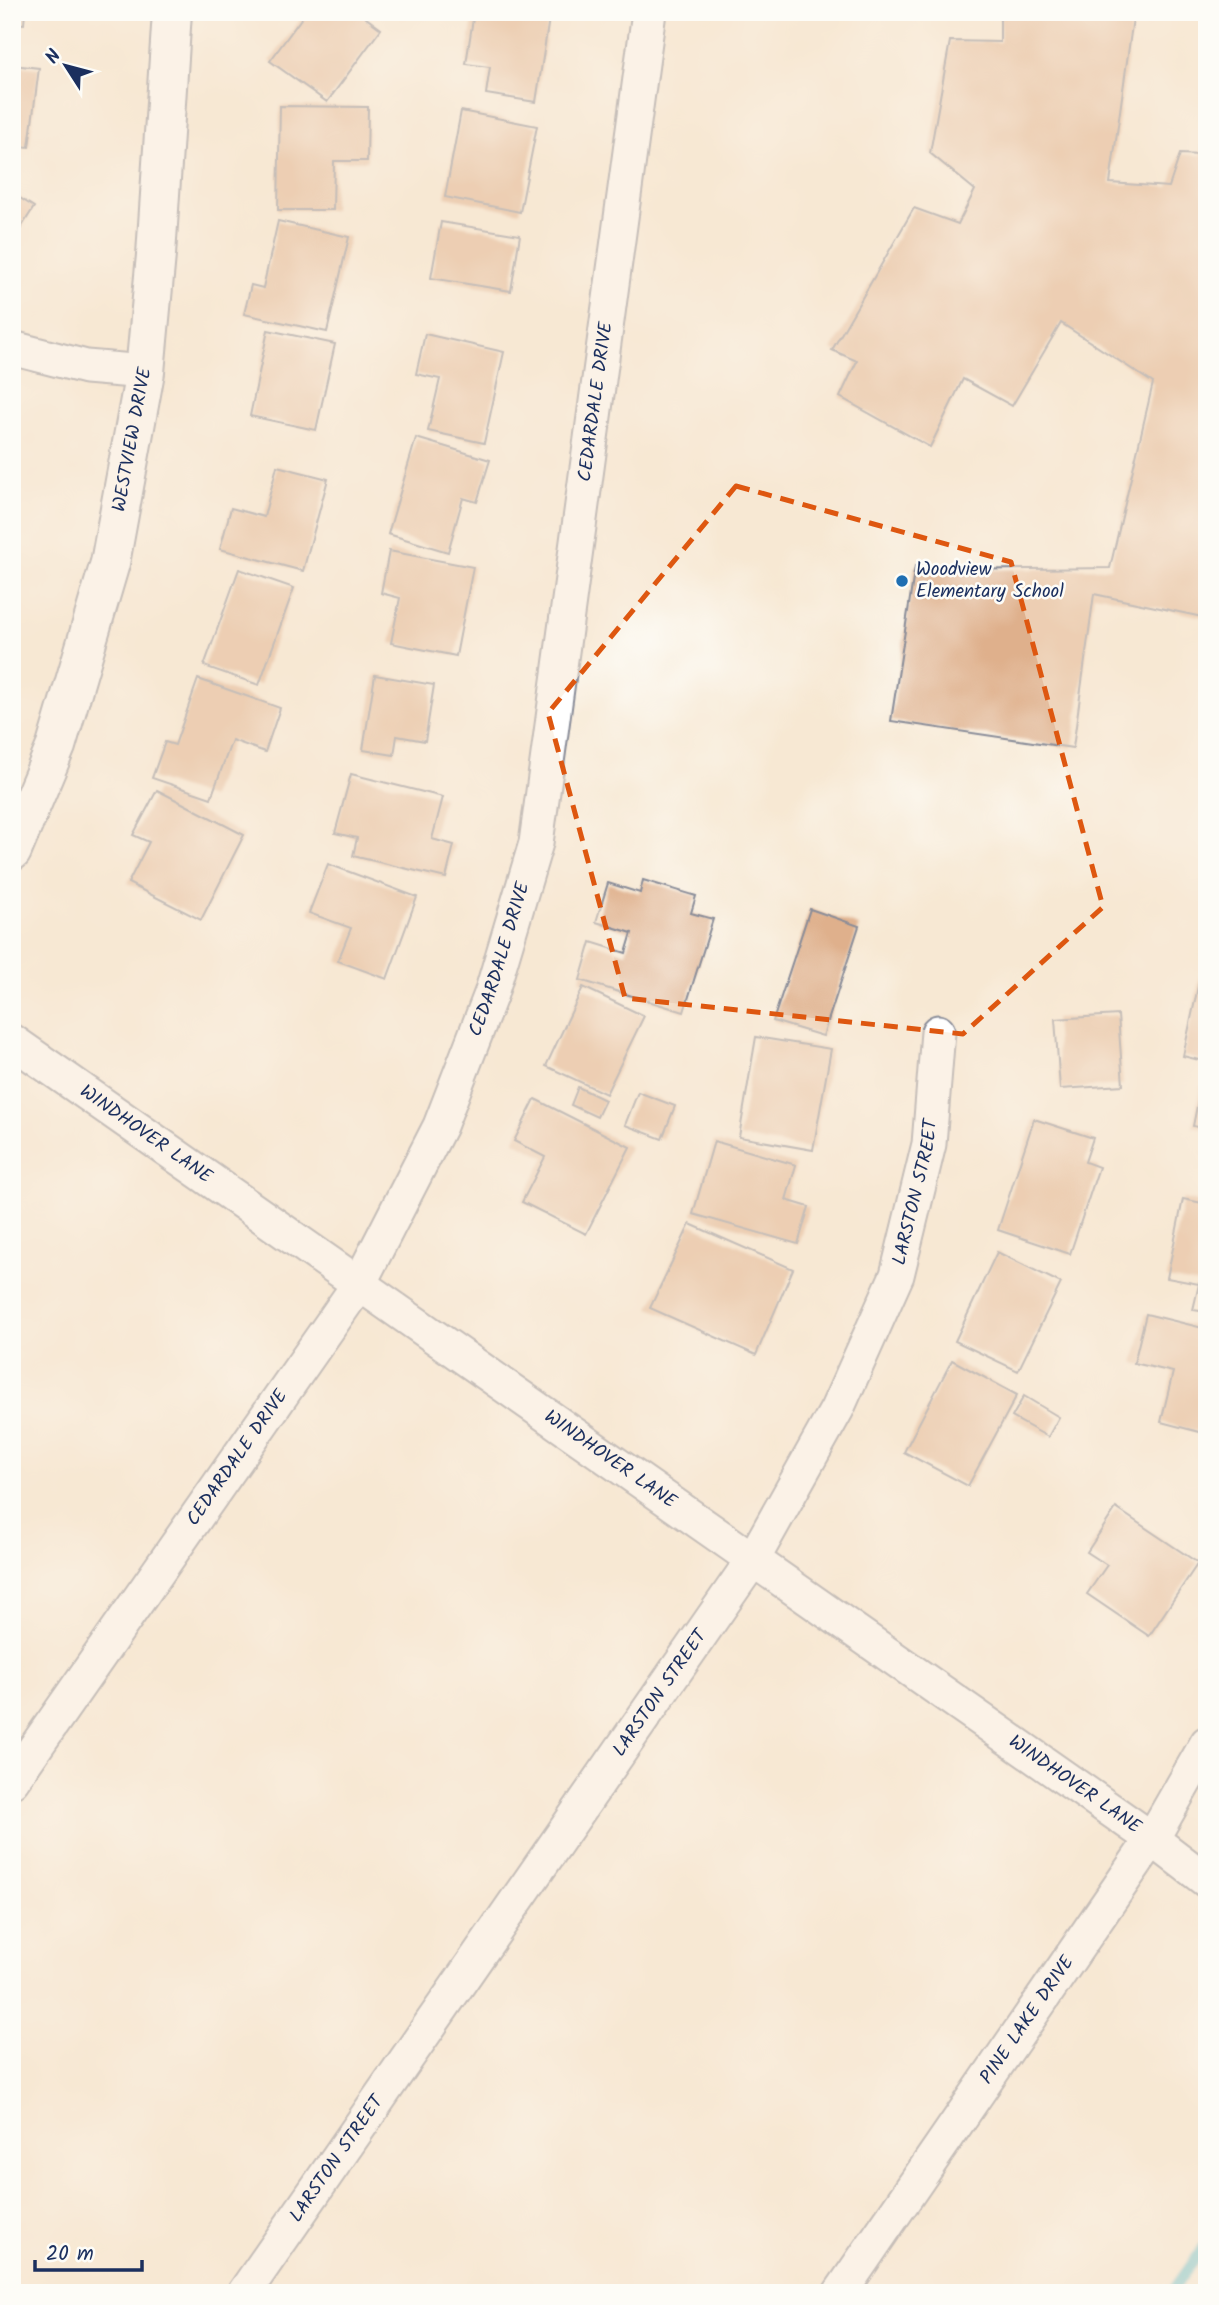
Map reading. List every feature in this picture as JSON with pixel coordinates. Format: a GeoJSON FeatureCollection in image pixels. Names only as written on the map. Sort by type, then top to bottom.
{"type":"FeatureCollection","features":[{"type":"Feature","properties":{"kind":"main road","name":"WESTVIEW DRIVE"},"geometry":{"type":"LineString","coordinates":[[12,850],[56,746],[110,563],[145,372],[156,255],[172,12]]}},
{"type":"Feature","properties":{"kind":"street","name":"CEDARDALE DRIVE"},"geometry":{"type":"LineString","coordinates":[[12,1781],[359,1284],[440,1126],[491,994],[536,843],[649,12]]}},
{"type":"Feature","properties":{"kind":"street"},"geometry":{"type":"LineString","coordinates":[[12,348],[86,368],[145,372]]}},
{"type":"Feature","properties":{"kind":"street","name":"LARSTON STREET"},"geometry":{"type":"LineString","coordinates":[[244,2293],[752,1561],[837,1409],[897,1275],[929,1144],[938,1032]]}},
{"type":"Feature","properties":{"kind":"street","name":"WINDHOVER LANE"},"geometry":{"type":"LineString","coordinates":[[12,1041],[1152,1839],[1207,1881]]}},
{"type":"Feature","properties":{"kind":"street","name":"PINE LAKE DRIVE"},"geometry":{"type":"LineString","coordinates":[[840,2293],[1152,1839],[1207,1743]]}},
{"type":"Feature","properties":{"kind":"highlighted area"},"geometry":{"type":"Polygon","coordinates":[[[736,486],[1011,562],[1103,907],[963,1034],[625,998],[548,713],[736,486]]]}},
{"type":"Feature","properties":{"kind":"building"},"geometry":{"type":"Polygon","coordinates":[[[12,12],[25,12],[24,24],[12,23],[12,12]]]}},
{"type":"Feature","properties":{"kind":"building"},"geometry":{"type":"Polygon","coordinates":[[[306,12],[358,12],[381,29],[327,102],[270,61],[306,12]]]}},
{"type":"Feature","properties":{"kind":"building"},"geometry":{"type":"Polygon","coordinates":[[[474,12],[550,12],[536,102],[486,94],[490,67],[466,64],[474,12]]]}},
{"type":"Feature","properties":{"kind":"building"},"geometry":{"type":"Polygon","coordinates":[[[1000,12],[1104,12],[1104,16],[1133,18],[1110,183],[1169,187],[1180,154],[1200,155],[1207,115],[1207,618],[1094,594],[1073,748],[891,721],[915,566],[948,570],[1110,568],[1153,383],[1061,323],[1012,406],[963,379],[930,447],[840,397],[857,361],[832,350],[914,208],[958,224],[975,190],[930,153],[950,41],[1000,42],[1000,12]]]}},
{"type":"Feature","properties":{"kind":"building"},"geometry":{"type":"Polygon","coordinates":[[[12,65],[39,68],[29,147],[12,145],[12,65]]]}},
{"type":"Feature","properties":{"kind":"building"},"geometry":{"type":"Polygon","coordinates":[[[280,106],[368,107],[367,161],[334,161],[333,210],[278,210],[280,106]]]}},
{"type":"Feature","properties":{"kind":"building"},"geometry":{"type":"Polygon","coordinates":[[[461,111],[537,126],[520,212],[445,197],[461,111]]]}},
{"type":"Feature","properties":{"kind":"building"},"geometry":{"type":"Polygon","coordinates":[[[12,193],[34,207],[12,242],[12,193]]]}},
{"type":"Feature","properties":{"kind":"building"},"geometry":{"type":"Polygon","coordinates":[[[278,221],[349,237],[327,332],[244,314],[251,285],[263,288],[278,221]]]}},
{"type":"Feature","properties":{"kind":"building"},"geometry":{"type":"Polygon","coordinates":[[[441,222],[520,235],[511,291],[431,278],[441,222]]]}},
{"type":"Feature","properties":{"kind":"building"},"geometry":{"type":"Polygon","coordinates":[[[268,330],[335,344],[316,430],[250,416],[268,330]]]}},
{"type":"Feature","properties":{"kind":"building"},"geometry":{"type":"Polygon","coordinates":[[[425,334],[504,352],[484,443],[428,431],[440,379],[416,374],[425,334]]]}},
{"type":"Feature","properties":{"kind":"building"},"geometry":{"type":"Polygon","coordinates":[[[416,438],[490,460],[477,502],[463,498],[448,552],[388,534],[416,438]]]}},
{"type":"Feature","properties":{"kind":"building"},"geometry":{"type":"Polygon","coordinates":[[[277,466],[328,479],[303,571],[220,549],[231,508],[264,517],[277,466]]]}},
{"type":"Feature","properties":{"kind":"building"},"geometry":{"type":"Polygon","coordinates":[[[389,551],[473,567],[456,656],[391,643],[400,598],[381,593],[389,551]]]}},
{"type":"Feature","properties":{"kind":"building"},"geometry":{"type":"Polygon","coordinates":[[[239,569],[294,588],[259,685],[204,666],[239,569]]]}},
{"type":"Feature","properties":{"kind":"building"},"geometry":{"type":"Polygon","coordinates":[[[375,675],[434,685],[425,741],[397,736],[394,755],[363,750],[375,675]]]}},
{"type":"Feature","properties":{"kind":"building"},"geometry":{"type":"Polygon","coordinates":[[[198,679],[280,708],[265,752],[232,740],[211,798],[152,778],[165,742],[175,745],[198,679]]]}},
{"type":"Feature","properties":{"kind":"building"},"geometry":{"type":"Polygon","coordinates":[[[351,774],[443,797],[432,839],[454,845],[446,878],[353,856],[357,838],[335,833],[351,774]]]}},
{"type":"Feature","properties":{"kind":"building"},"geometry":{"type":"Polygon","coordinates":[[[157,790],[244,835],[201,920],[128,883],[149,842],[133,835],[157,790]]]}},
{"type":"Feature","properties":{"kind":"building"},"geometry":{"type":"Polygon","coordinates":[[[328,864],[417,897],[387,979],[338,961],[351,928],[309,913],[328,864]]]}},
{"type":"Feature","properties":{"kind":"building"},"geometry":{"type":"Polygon","coordinates":[[[643,880],[696,896],[691,913],[713,919],[684,1012],[580,980],[591,942],[626,953],[632,933],[596,922],[608,883],[640,893],[643,880]]]}},
{"type":"Feature","properties":{"kind":"building"},"geometry":{"type":"Polygon","coordinates":[[[810,909],[859,926],[823,1036],[773,1021],[810,909]]]}},
{"type":"Feature","properties":{"kind":"building"},"geometry":{"type":"Polygon","coordinates":[[[1202,968],[1207,969],[1207,1062],[1183,1056],[1202,968]]]}},
{"type":"Feature","properties":{"kind":"building"},"geometry":{"type":"Polygon","coordinates":[[[583,987],[644,1016],[606,1094],[546,1066],[583,987]]]}},
{"type":"Feature","properties":{"kind":"building"},"geometry":{"type":"Polygon","coordinates":[[[1118,1015],[1123,1085],[1060,1089],[1055,1019],[1118,1015]]]}},
{"type":"Feature","properties":{"kind":"building"},"geometry":{"type":"Polygon","coordinates":[[[756,1037],[831,1049],[813,1150],[739,1137],[756,1037]]]}},
{"type":"Feature","properties":{"kind":"building"},"geometry":{"type":"Polygon","coordinates":[[[1201,1086],[1207,1087],[1207,1129],[1193,1126],[1201,1086]]]}},
{"type":"Feature","properties":{"kind":"building"},"geometry":{"type":"Polygon","coordinates":[[[578,1087],[605,1100],[597,1117],[571,1105],[578,1087]]]}},
{"type":"Feature","properties":{"kind":"building"},"geometry":{"type":"Polygon","coordinates":[[[638,1092],[675,1106],[662,1139],[625,1125],[638,1092]]]}},
{"type":"Feature","properties":{"kind":"building"},"geometry":{"type":"Polygon","coordinates":[[[535,1099],[630,1147],[586,1234],[522,1202],[545,1157],[514,1141],[535,1099]]]}},
{"type":"Feature","properties":{"kind":"building"},"geometry":{"type":"Polygon","coordinates":[[[1034,1119],[1093,1138],[1085,1162],[1099,1167],[1070,1254],[998,1230],[1034,1119]]]}},
{"type":"Feature","properties":{"kind":"building"},"geometry":{"type":"Polygon","coordinates":[[[714,1141],[796,1165],[786,1200],[809,1207],[798,1244],[693,1214],[714,1141]]]}},
{"type":"Feature","properties":{"kind":"building"},"geometry":{"type":"Polygon","coordinates":[[[1183,1199],[1207,1204],[1207,1312],[1193,1310],[1199,1284],[1167,1278],[1183,1199]]]}},
{"type":"Feature","properties":{"kind":"building"},"geometry":{"type":"Polygon","coordinates":[[[690,1224],[793,1269],[756,1355],[650,1308],[690,1224]]]}},
{"type":"Feature","properties":{"kind":"building"},"geometry":{"type":"Polygon","coordinates":[[[997,1252],[1061,1283],[1018,1371],[955,1341],[997,1252]]]}},
{"type":"Feature","properties":{"kind":"building"},"geometry":{"type":"Polygon","coordinates":[[[1146,1314],[1207,1329],[1207,1434],[1161,1422],[1173,1372],[1134,1363],[1146,1314]]]}},
{"type":"Feature","properties":{"kind":"building"},"geometry":{"type":"Polygon","coordinates":[[[952,1360],[1017,1395],[968,1486],[904,1452],[952,1360]]]}},
{"type":"Feature","properties":{"kind":"building"},"geometry":{"type":"Polygon","coordinates":[[[1024,1396],[1059,1417],[1048,1437],[1012,1417],[1024,1396]]]}},
{"type":"Feature","properties":{"kind":"building"},"geometry":{"type":"Polygon","coordinates":[[[1116,1508],[1198,1563],[1149,1636],[1087,1594],[1107,1565],[1087,1552],[1116,1508]]]}},
{"type":"Feature","properties":{"kind":"waterway"},"geometry":{"type":"LineString","coordinates":[[1171,2293],[1207,2242]]}},
{"type":"Feature","properties":{"kind":"place","name":"Woodview Elementary School"},"geometry":{"type":"Point","coordinates":[902,581]}}]}
